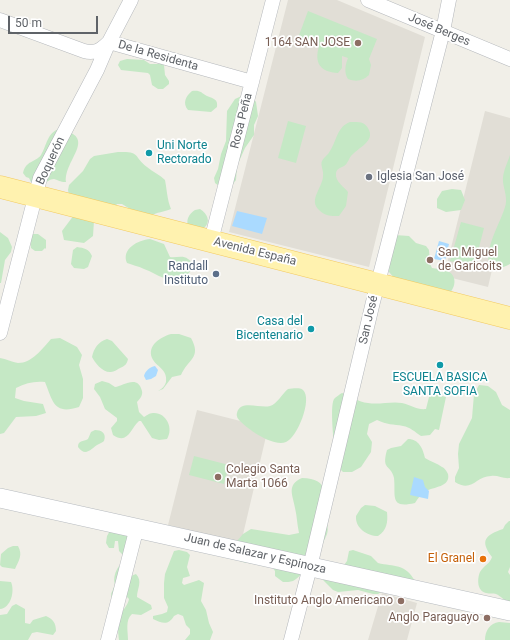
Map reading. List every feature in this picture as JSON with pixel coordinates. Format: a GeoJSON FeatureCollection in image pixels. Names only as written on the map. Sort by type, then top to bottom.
{"type":"FeatureCollection","features":[{"type":"Feature","properties":{"kind":"main road","name":"Avenida España"},"geometry":{"type":"LineString","coordinates":[[0,187],[510,318]]}},
{"type":"Feature","properties":{"kind":"street","name":"Boquerón"},"geometry":{"type":"LineString","coordinates":[[0,333],[33,196],[40,178],[97,70],[109,42],[131,0]]}},
{"type":"Feature","properties":{"kind":"street","name":"Rosa Peña"},"geometry":{"type":"LineString","coordinates":[[211,241],[273,0]]}},
{"type":"Feature","properties":{"kind":"street","name":"José Berges"},"geometry":{"type":"LineString","coordinates":[[368,0],[510,59]]}},
{"type":"Feature","properties":{"kind":"street","name":"San José"},"geometry":{"type":"LineString","coordinates":[[291,640],[378,284],[443,31],[449,0]]}},
{"type":"Feature","properties":{"kind":"street"},"geometry":{"type":"LineString","coordinates":[[0,20],[90,52],[98,59],[97,70]]}},
{"type":"Feature","properties":{"kind":"street","name":"De la Residenta"},"geometry":{"type":"LineString","coordinates":[[90,52],[96,52],[109,42],[252,82]]}},
{"type":"Feature","properties":{"kind":"street","name":"Juan de Salazar y Espinoza"},"geometry":{"type":"LineString","coordinates":[[0,498],[137,527],[510,611]]}},
{"type":"Feature","properties":{"kind":"street"},"geometry":{"type":"LineString","coordinates":[[108,640],[137,527]]}},
{"type":"Feature","properties":{"kind":"shaded area"},"geometry":{"type":"Polygon","coordinates":[[[288,0],[337,0],[425,37],[369,267],[229,232],[288,0]]]}},
{"type":"Feature","properties":{"kind":"shaded area"},"geometry":{"type":"Polygon","coordinates":[[[485,111],[510,118],[510,192],[488,287],[444,276],[485,111]]]}},
{"type":"Feature","properties":{"kind":"shaded area","name":"Colegio Santa Marta 1066"},"geometry":{"type":"Polygon","coordinates":[[[197,410],[268,428],[241,543],[168,525],[197,410]]]}},
{"type":"Feature","properties":{"kind":"shaded area"},"geometry":{"type":"Polygon","coordinates":[[[382,593],[417,603],[407,640],[368,640],[382,593]]]}},
{"type":"Feature","properties":{"kind":"green space"},"geometry":{"type":"Polygon","coordinates":[[[308,11],[377,39],[369,59],[371,65],[369,75],[364,79],[359,80],[348,79],[345,69],[348,58],[342,56],[342,68],[338,73],[327,71],[320,66],[317,57],[319,46],[298,38],[308,11]]]}},
{"type":"Feature","properties":{"kind":"green space"},"geometry":{"type":"Polygon","coordinates":[[[127,59],[144,60],[150,64],[164,65],[165,75],[169,81],[169,84],[163,89],[158,89],[152,85],[150,75],[148,73],[121,70],[118,65],[120,61],[127,59]]]}},
{"type":"Feature","properties":{"kind":"green space"},"geometry":{"type":"Polygon","coordinates":[[[192,91],[199,91],[215,100],[217,102],[217,107],[211,112],[188,110],[185,102],[188,95],[192,91]]]}},
{"type":"Feature","properties":{"kind":"green space"},"geometry":{"type":"Polygon","coordinates":[[[244,95],[253,98],[256,102],[258,116],[254,125],[254,135],[245,148],[237,166],[236,180],[233,184],[219,186],[215,183],[214,178],[226,141],[227,111],[235,99],[244,95]]]}},
{"type":"Feature","properties":{"kind":"green space"},"geometry":{"type":"Polygon","coordinates":[[[288,121],[306,126],[296,163],[278,158],[288,121]]]}},
{"type":"Feature","properties":{"kind":"green space"},"geometry":{"type":"Polygon","coordinates":[[[350,122],[359,122],[366,125],[369,130],[370,137],[366,144],[352,155],[345,165],[338,169],[336,177],[340,184],[348,192],[346,206],[339,216],[328,215],[319,210],[315,202],[315,198],[322,180],[322,163],[342,127],[350,122]]]}},
{"type":"Feature","properties":{"kind":"green space"},"geometry":{"type":"Polygon","coordinates":[[[59,129],[71,133],[77,137],[78,143],[77,150],[67,173],[66,182],[51,179],[46,183],[41,184],[31,182],[23,173],[24,169],[28,164],[39,158],[52,133],[59,129]]]}},
{"type":"Feature","properties":{"kind":"green space"},"geometry":{"type":"Polygon","coordinates":[[[118,152],[134,153],[147,167],[165,180],[171,209],[150,216],[135,212],[122,204],[117,204],[112,212],[69,195],[69,185],[83,171],[90,159],[94,156],[118,152]]]}},
{"type":"Feature","properties":{"kind":"green space"},"geometry":{"type":"Polygon","coordinates":[[[510,155],[510,264],[500,268],[493,268],[490,267],[488,260],[490,245],[506,204],[503,175],[510,155]]]}},
{"type":"Feature","properties":{"kind":"green space"},"geometry":{"type":"Polygon","coordinates":[[[452,189],[461,190],[465,200],[461,210],[446,212],[437,208],[437,199],[442,191],[452,189]]]}},
{"type":"Feature","properties":{"kind":"green space"},"geometry":{"type":"Polygon","coordinates":[[[200,209],[208,218],[206,226],[204,228],[188,226],[187,221],[191,213],[200,209]]]}},
{"type":"Feature","properties":{"kind":"green space"},"geometry":{"type":"Polygon","coordinates":[[[74,215],[94,221],[93,236],[84,243],[64,240],[62,231],[74,215]]]}},
{"type":"Feature","properties":{"kind":"green space"},"geometry":{"type":"Polygon","coordinates":[[[461,222],[484,228],[474,267],[450,261],[461,222]]]}},
{"type":"Feature","properties":{"kind":"green space"},"geometry":{"type":"Polygon","coordinates":[[[0,232],[8,238],[12,247],[11,252],[5,260],[1,283],[0,283],[0,232]]]}},
{"type":"Feature","properties":{"kind":"green space"},"geometry":{"type":"Polygon","coordinates":[[[33,234],[38,234],[46,240],[46,249],[45,248],[42,251],[35,251],[31,248],[30,238],[33,234]]]}},
{"type":"Feature","properties":{"kind":"green space"},"geometry":{"type":"Polygon","coordinates":[[[395,235],[409,236],[416,243],[426,246],[429,250],[430,264],[432,268],[445,270],[452,274],[454,284],[449,294],[395,279],[389,272],[390,257],[395,235]]]}},
{"type":"Feature","properties":{"kind":"green space"},"geometry":{"type":"Polygon","coordinates":[[[150,239],[164,244],[170,257],[184,257],[191,261],[192,269],[190,272],[183,277],[166,278],[127,263],[126,253],[128,250],[140,241],[150,239]]]}},
{"type":"Feature","properties":{"kind":"green space"},"geometry":{"type":"Polygon","coordinates":[[[77,247],[86,249],[92,256],[88,267],[84,269],[74,268],[71,264],[73,250],[77,247]]]}},
{"type":"Feature","properties":{"kind":"green space"},"geometry":{"type":"Polygon","coordinates":[[[171,334],[179,334],[191,338],[194,345],[195,354],[181,375],[172,377],[163,389],[158,391],[165,385],[166,378],[164,371],[152,358],[151,349],[159,339],[171,334]]]}},
{"type":"Feature","properties":{"kind":"green space"},"geometry":{"type":"Polygon","coordinates":[[[60,338],[77,347],[82,355],[79,365],[83,379],[83,398],[79,407],[71,409],[59,408],[53,401],[45,382],[34,382],[23,385],[16,388],[15,398],[43,404],[46,413],[36,416],[16,417],[4,433],[0,434],[0,358],[18,363],[28,361],[51,339],[60,338]]]}},
{"type":"Feature","properties":{"kind":"green space"},"geometry":{"type":"Polygon","coordinates":[[[107,339],[112,341],[128,359],[124,366],[112,372],[102,369],[97,365],[92,357],[97,346],[107,339]]]}},
{"type":"Feature","properties":{"kind":"green space"},"geometry":{"type":"Polygon","coordinates":[[[102,381],[115,387],[130,382],[137,383],[142,392],[141,397],[137,402],[139,412],[144,417],[153,413],[162,415],[168,422],[170,430],[167,439],[159,440],[152,438],[141,421],[136,424],[125,437],[118,438],[113,435],[111,428],[117,421],[117,418],[105,409],[100,397],[94,389],[95,384],[102,381]]]}},
{"type":"Feature","properties":{"kind":"green space"},"geometry":{"type":"Polygon","coordinates":[[[479,385],[488,386],[496,392],[502,405],[510,410],[510,478],[494,476],[486,477],[466,486],[455,482],[455,477],[459,468],[459,444],[472,418],[474,394],[479,385]]]}},
{"type":"Feature","properties":{"kind":"green space"},"geometry":{"type":"Polygon","coordinates":[[[298,388],[303,390],[306,395],[306,401],[299,426],[295,433],[286,442],[275,442],[262,437],[249,429],[238,418],[237,413],[242,406],[270,406],[275,403],[288,389],[298,388]]]}},
{"type":"Feature","properties":{"kind":"green space"},"geometry":{"type":"Polygon","coordinates":[[[342,393],[364,402],[376,404],[402,403],[423,409],[426,409],[430,393],[446,397],[439,430],[435,429],[430,435],[421,436],[406,427],[387,424],[377,420],[369,424],[367,434],[372,442],[371,452],[361,467],[352,472],[343,472],[336,465],[332,420],[334,399],[342,393]]]}},
{"type":"Feature","properties":{"kind":"green space"},"geometry":{"type":"Polygon","coordinates":[[[95,430],[103,432],[105,436],[104,441],[84,452],[78,447],[79,443],[88,439],[91,432],[95,430]]]}},
{"type":"Feature","properties":{"kind":"green space"},"geometry":{"type":"Polygon","coordinates":[[[408,439],[412,439],[418,443],[422,448],[425,458],[444,468],[448,474],[448,478],[447,482],[441,486],[424,492],[415,503],[401,504],[396,500],[393,474],[387,467],[385,457],[387,450],[401,446],[408,439]]]}},
{"type":"Feature","properties":{"kind":"green space"},"geometry":{"type":"Polygon","coordinates":[[[194,456],[229,465],[224,484],[189,475],[194,456]]]}},
{"type":"Feature","properties":{"kind":"green space"},"geometry":{"type":"Polygon","coordinates":[[[302,478],[317,481],[324,489],[328,532],[308,567],[293,581],[283,582],[275,576],[275,571],[272,567],[238,560],[237,541],[243,534],[251,529],[289,535],[299,533],[292,495],[292,487],[302,478]]]}},
{"type":"Feature","properties":{"kind":"green space"},"geometry":{"type":"Polygon","coordinates":[[[365,505],[375,506],[387,512],[386,526],[378,536],[366,533],[357,524],[356,516],[365,505]]]}},
{"type":"Feature","properties":{"kind":"green space"},"geometry":{"type":"Polygon","coordinates":[[[509,521],[510,567],[508,572],[510,575],[510,602],[496,594],[483,592],[479,587],[478,581],[480,572],[492,557],[486,546],[486,539],[492,534],[503,529],[509,521]]]}},
{"type":"Feature","properties":{"kind":"green space"},"geometry":{"type":"Polygon","coordinates":[[[111,529],[128,534],[124,556],[119,551],[118,541],[115,541],[114,548],[109,548],[106,543],[107,536],[111,529]]]}},
{"type":"Feature","properties":{"kind":"green space"},"geometry":{"type":"Polygon","coordinates":[[[13,546],[18,546],[20,552],[20,558],[15,569],[2,567],[0,565],[1,554],[13,546]]]}},
{"type":"Feature","properties":{"kind":"green space"},"geometry":{"type":"Polygon","coordinates":[[[179,550],[187,552],[190,555],[187,567],[190,576],[183,578],[182,583],[184,585],[199,580],[204,583],[201,601],[206,610],[213,632],[210,640],[185,640],[190,634],[190,629],[186,625],[183,616],[178,614],[165,623],[153,619],[153,616],[167,612],[168,607],[164,598],[165,574],[174,551],[179,550]]]}},
{"type":"Feature","properties":{"kind":"green space"},"geometry":{"type":"Polygon","coordinates":[[[353,550],[371,556],[378,563],[403,568],[415,581],[386,589],[378,594],[358,590],[338,592],[333,590],[323,580],[323,575],[344,565],[347,561],[349,551],[353,550]]]}},
{"type":"Feature","properties":{"kind":"green space"},"geometry":{"type":"Polygon","coordinates":[[[119,566],[124,567],[131,576],[136,574],[139,579],[137,597],[151,605],[152,609],[141,615],[132,614],[130,616],[127,626],[128,640],[119,640],[118,627],[120,617],[129,599],[125,595],[112,599],[111,594],[115,585],[114,580],[116,571],[119,566]]]}},
{"type":"Feature","properties":{"kind":"green space"},"geometry":{"type":"Polygon","coordinates":[[[0,581],[11,582],[13,590],[7,606],[0,609],[0,581]]]}},
{"type":"Feature","properties":{"kind":"green space"},"geometry":{"type":"Polygon","coordinates":[[[16,604],[25,609],[25,623],[30,624],[33,620],[46,616],[51,618],[56,628],[53,635],[37,632],[32,633],[28,640],[0,640],[0,615],[7,614],[12,606],[16,604]]]}},
{"type":"Feature","properties":{"kind":"green space"},"geometry":{"type":"Polygon","coordinates":[[[499,622],[510,623],[510,640],[485,640],[489,628],[493,624],[499,622]]]}},
{"type":"Feature","properties":{"kind":"water"},"geometry":{"type":"Polygon","coordinates":[[[237,211],[267,218],[262,234],[232,226],[237,211]]]}},
{"type":"Feature","properties":{"kind":"water"},"geometry":{"type":"Polygon","coordinates":[[[439,241],[449,244],[445,261],[434,259],[439,241]]]}},
{"type":"Feature","properties":{"kind":"water"},"geometry":{"type":"Polygon","coordinates":[[[155,366],[158,370],[156,376],[146,380],[144,376],[145,372],[155,366]]]}},
{"type":"Feature","properties":{"kind":"water"},"geometry":{"type":"Polygon","coordinates":[[[414,477],[423,480],[425,487],[429,491],[428,499],[410,495],[414,477]]]}},
{"type":"Feature","properties":{"kind":"place","name":"1164 SAN JOSE"},"geometry":{"type":"Point","coordinates":[358,43]}},
{"type":"Feature","properties":{"kind":"place","name":"Uni Norte Rectorado"},"geometry":{"type":"Point","coordinates":[149,153]}},
{"type":"Feature","properties":{"kind":"place","name":"Iglesia San José"},"geometry":{"type":"Point","coordinates":[369,177]}},
{"type":"Feature","properties":{"kind":"place","name":"San Miguel de Garicoits"},"geometry":{"type":"Point","coordinates":[430,260]}},
{"type":"Feature","properties":{"kind":"place","name":"Randall Instituto"},"geometry":{"type":"Point","coordinates":[216,274]}},
{"type":"Feature","properties":{"kind":"place","name":"Casa del Bicentenario"},"geometry":{"type":"Point","coordinates":[311,329]}},
{"type":"Feature","properties":{"kind":"place","name":"ESCUELA BASICA SANTA SOFIA"},"geometry":{"type":"Point","coordinates":[440,365]}},
{"type":"Feature","properties":{"kind":"place","name":"Colegio Santa Marta 1066"},"geometry":{"type":"Point","coordinates":[218,477]}},
{"type":"Feature","properties":{"kind":"place","name":"El Granel"},"geometry":{"type":"Point","coordinates":[483,559]}},
{"type":"Feature","properties":{"kind":"place","name":"Instituto Anglo Americano"},"geometry":{"type":"Point","coordinates":[401,601]}},
{"type":"Feature","properties":{"kind":"place","name":"Anglo Paraguayo"},"geometry":{"type":"Point","coordinates":[487,618]}}]}
